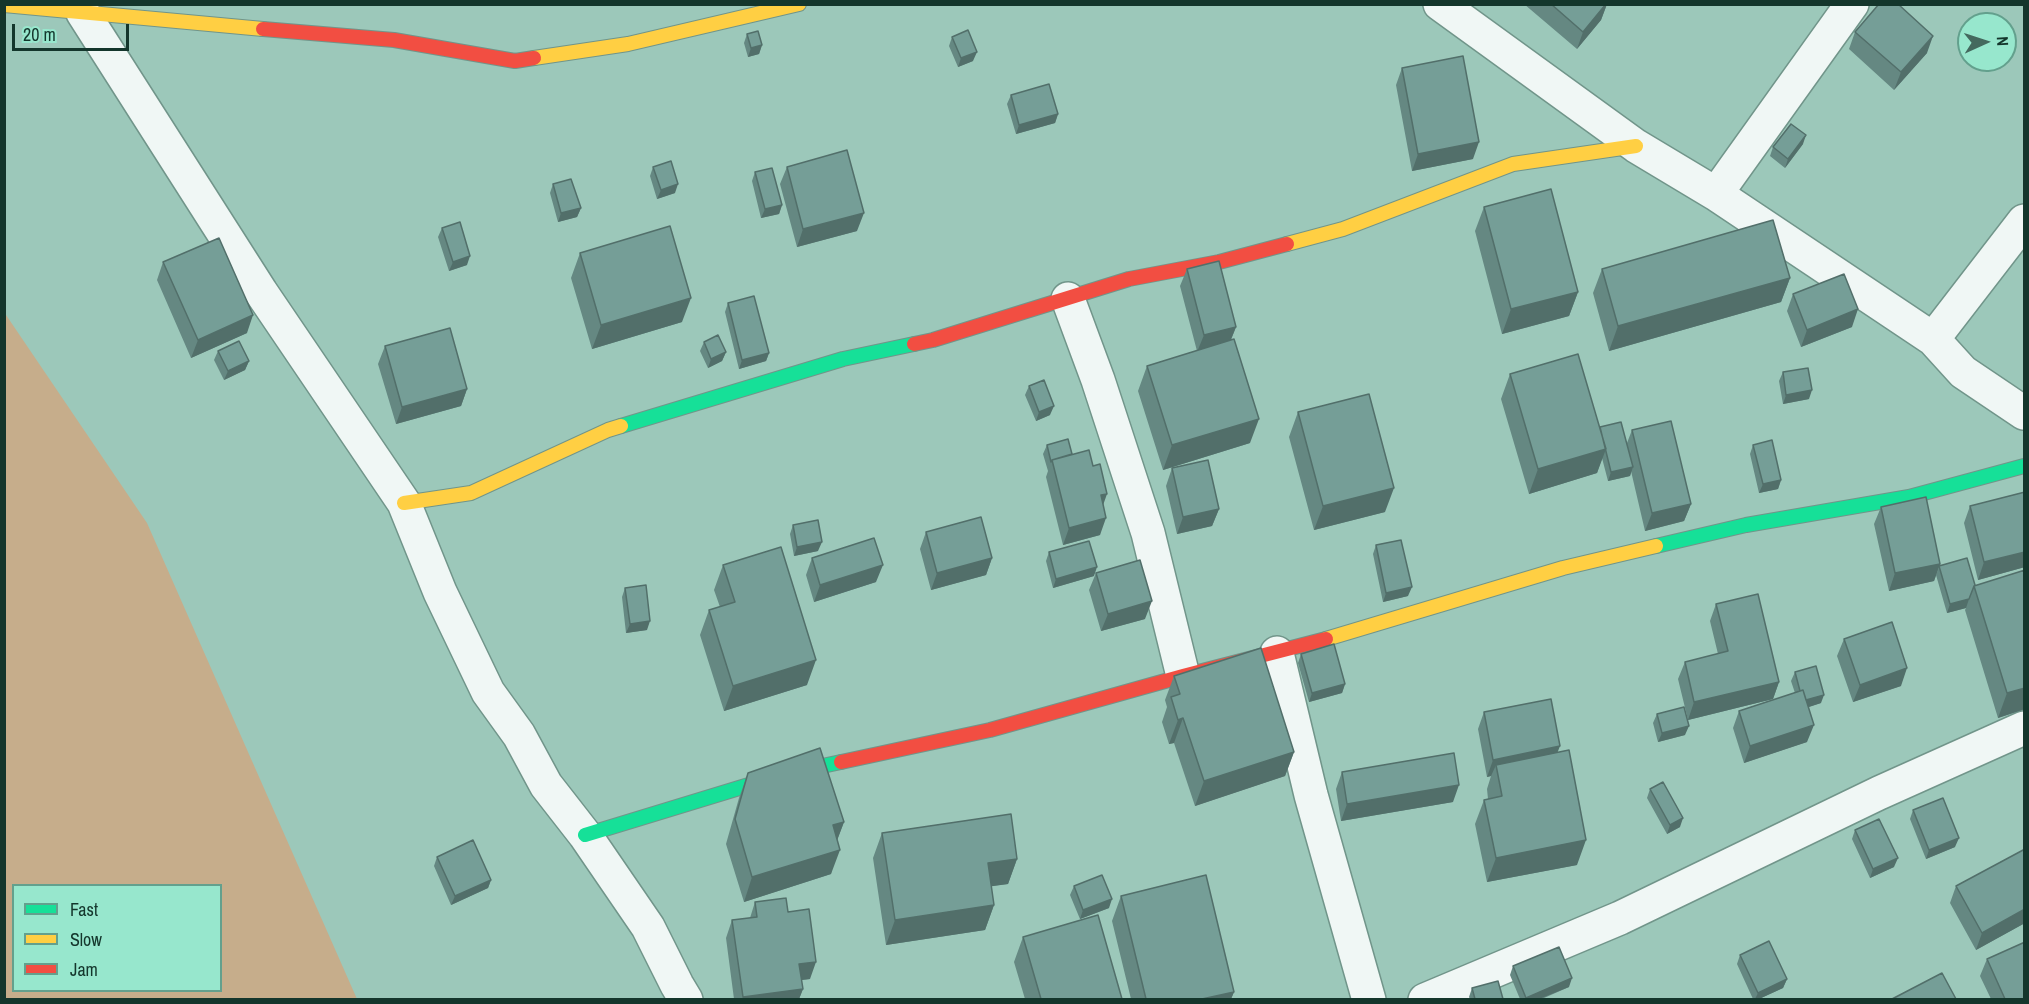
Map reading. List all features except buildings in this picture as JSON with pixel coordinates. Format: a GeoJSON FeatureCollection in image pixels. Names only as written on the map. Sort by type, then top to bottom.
{"type":"FeatureCollection","features":[{"type":"Feature","properties":{"kind":"street"},"geometry":{"type":"LineString","coordinates":[[4,5],[394,40],[515,61],[628,44],[799,4]]}},
{"type":"Feature","properties":{"kind":"street"},"geometry":{"type":"LineString","coordinates":[[1440,4],[1636,146],[1716,194],[1933,339],[1963,372],[2025,413]]}},
{"type":"Feature","properties":{"kind":"street"},"geometry":{"type":"LineString","coordinates":[[1716,194],[1852,4]]}},
{"type":"Feature","properties":{"kind":"street"},"geometry":{"type":"LineString","coordinates":[[83,13],[261,292],[404,503],[440,592],[488,692],[519,735],[546,785],[585,835],[648,927],[686,999]]}},
{"type":"Feature","properties":{"kind":"street"},"geometry":{"type":"LineString","coordinates":[[404,503],[471,493],[608,430],[666,411],[843,359],[933,340],[1129,279],[1219,262],[1342,228],[1514,164],[1636,146]]}},
{"type":"Feature","properties":{"kind":"street"},"geometry":{"type":"LineString","coordinates":[[1933,339],[2025,220]]}},
{"type":"Feature","properties":{"kind":"street"},"geometry":{"type":"LineString","coordinates":[[1068,299],[1098,380],[1148,533],[1183,676]]}},
{"type":"Feature","properties":{"kind":"street"},"geometry":{"type":"LineString","coordinates":[[585,835],[785,774],[990,730],[1183,676],[1277,653],[1381,624],[1563,568],[1746,525],[1909,497],[2025,466]]}},
{"type":"Feature","properties":{"kind":"street"},"geometry":{"type":"LineString","coordinates":[[1277,653],[1311,795],[1369,999]]}},
{"type":"Feature","properties":{"kind":"street"},"geometry":{"type":"LineString","coordinates":[[1425,999],[1620,918],[1879,793],[2025,728]]}},
{"type":"Feature","properties":{"kind":"shaded area"},"geometry":{"type":"Polygon","coordinates":[[[4,312],[147,523],[357,999],[5,999],[4,312]]]}},
{"type":"Feature","properties":{"kind":"traffic: fast"},"geometry":{"type":"LineString","coordinates":[[621,426],[843,359],[914,344]]}},
{"type":"Feature","properties":{"kind":"traffic: fast"},"geometry":{"type":"LineString","coordinates":[[1656,546],[1746,525],[1909,497],[2024,466]]}},
{"type":"Feature","properties":{"kind":"traffic: fast"},"geometry":{"type":"LineString","coordinates":[[585,835],[785,774],[841,762]]}},
{"type":"Feature","properties":{"kind":"traffic: slow"},"geometry":{"type":"LineString","coordinates":[[534,58],[628,44],[799,4]]}},
{"type":"Feature","properties":{"kind":"traffic: slow"},"geometry":{"type":"LineString","coordinates":[[4,5],[263,29]]}},
{"type":"Feature","properties":{"kind":"traffic: slow"},"geometry":{"type":"LineString","coordinates":[[1287,244],[1343,229],[1513,164],[1636,146]]}},
{"type":"Feature","properties":{"kind":"traffic: slow"},"geometry":{"type":"LineString","coordinates":[[404,503],[471,493],[621,426]]}},
{"type":"Feature","properties":{"kind":"traffic: slow"},"geometry":{"type":"LineString","coordinates":[[1326,639],[1563,568],[1656,546]]}},
{"type":"Feature","properties":{"kind":"traffic: jam"},"geometry":{"type":"LineString","coordinates":[[263,29],[394,40],[515,61],[534,58]]}},
{"type":"Feature","properties":{"kind":"traffic: jam"},"geometry":{"type":"LineString","coordinates":[[914,344],[1129,279],[1219,262],[1287,244]]}},
{"type":"Feature","properties":{"kind":"traffic: jam"},"geometry":{"type":"LineString","coordinates":[[841,762],[990,730],[1326,639]]}}]}
